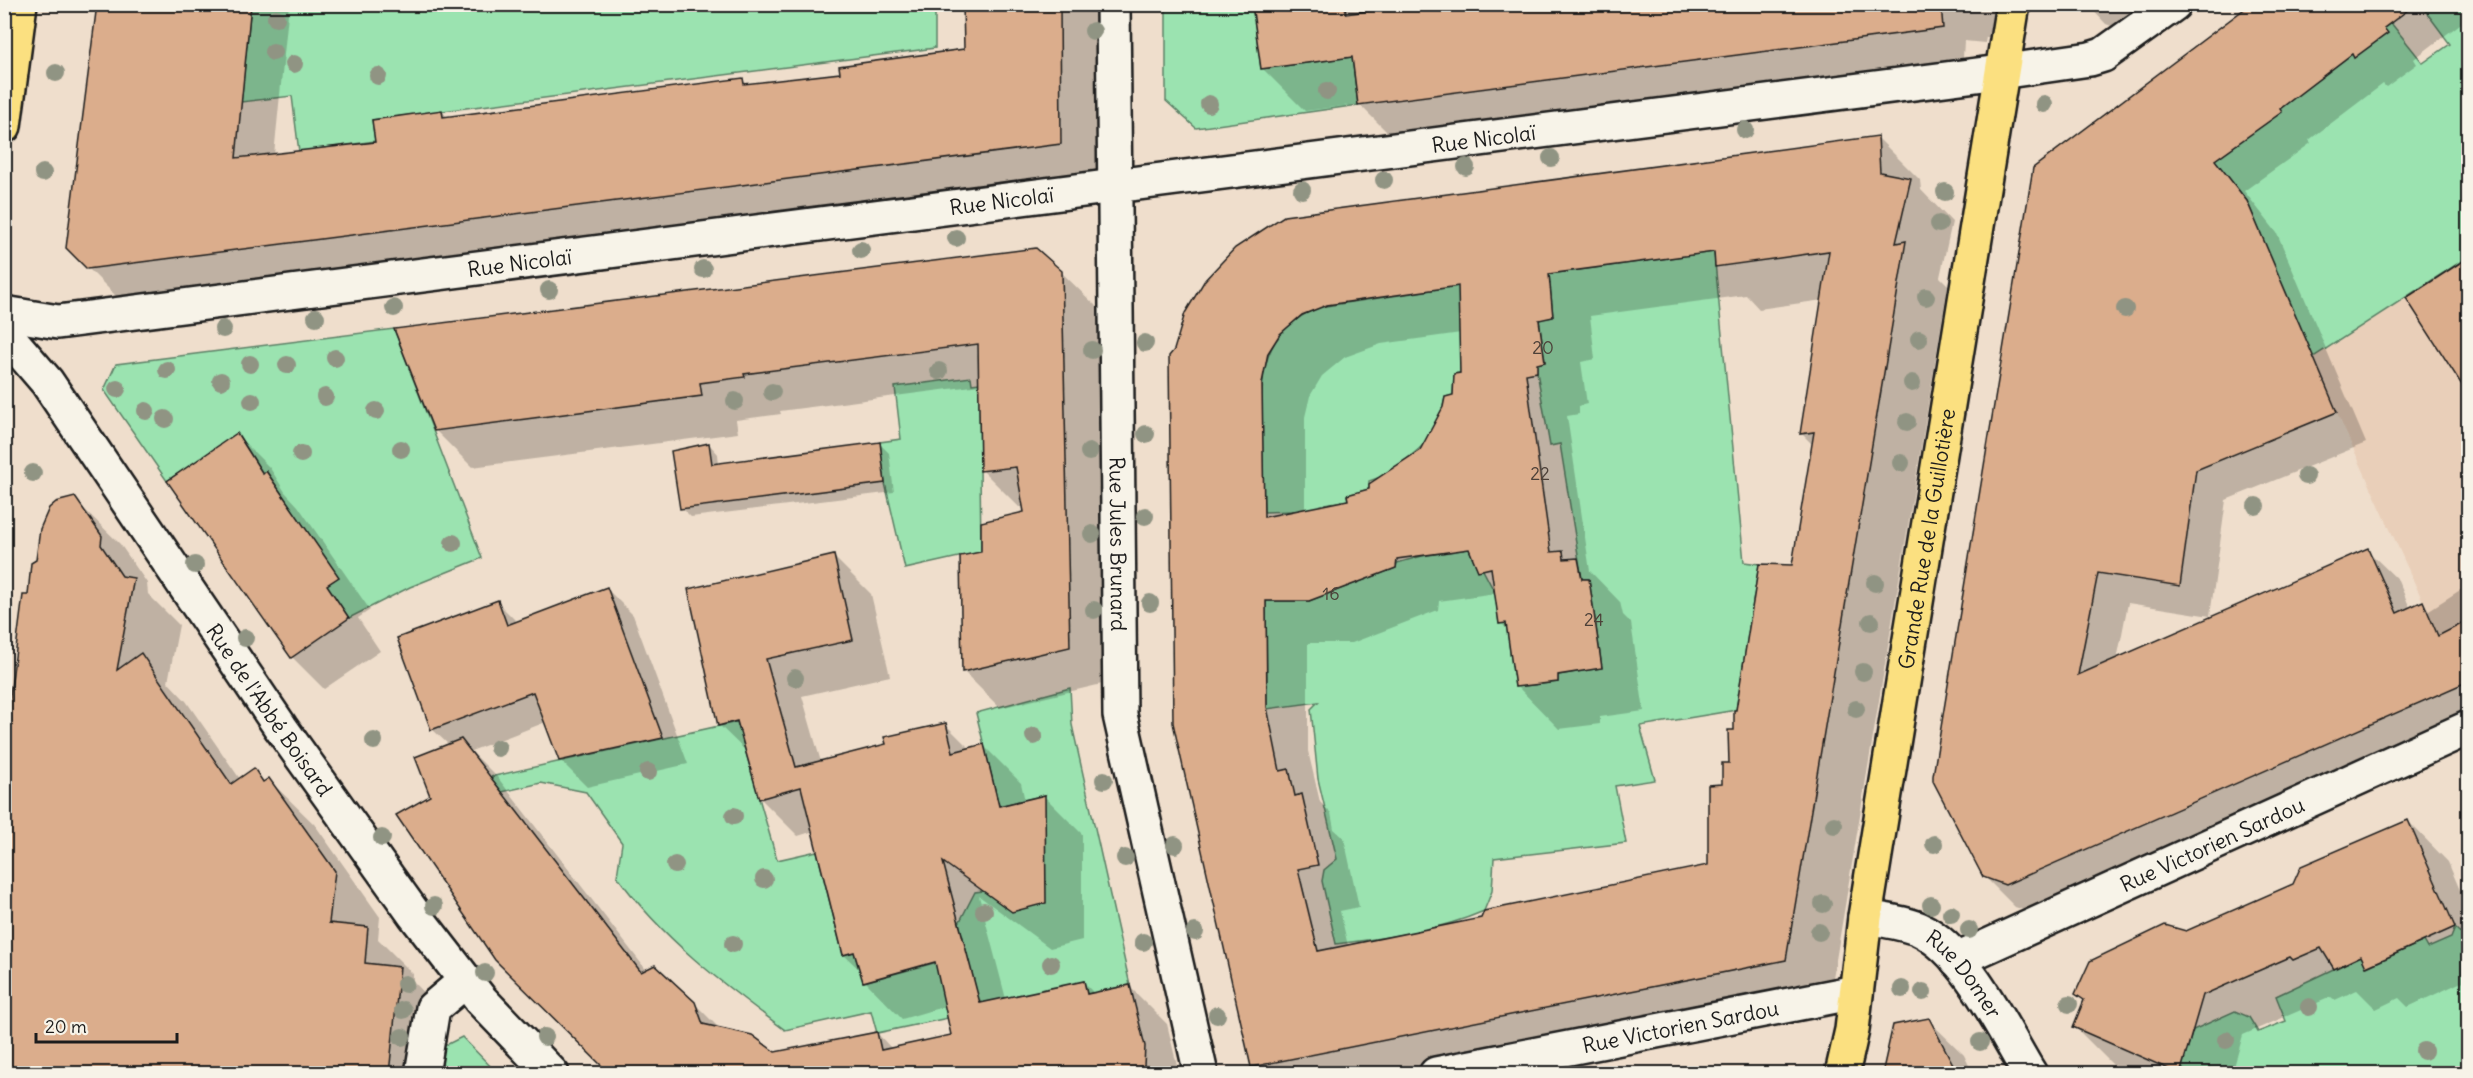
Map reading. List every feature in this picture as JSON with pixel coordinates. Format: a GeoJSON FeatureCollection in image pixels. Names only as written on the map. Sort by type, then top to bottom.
{"type":"FeatureCollection","features":[{"type":"Feature","properties":{"kind":"main road"},"geometry":{"type":"LineString","coordinates":[[4,126],[20,4]]}},
{"type":"Feature","properties":{"kind":"main road","name":"Grande Rue de la Guillotière"},"geometry":{"type":"LineString","coordinates":[[1842,1074],[1852,1030],[1865,917],[2000,72],[2013,4]]}},
{"type":"Feature","properties":{"kind":"street","name":"Rue Jules Brunard"},"geometry":{"type":"LineString","coordinates":[[1113,4],[1120,714],[1201,1074]]}},
{"type":"Feature","properties":{"kind":"street","name":"Rue Nicolaï"},"geometry":{"type":"LineString","coordinates":[[4,313],[58,322],[1116,188],[2000,72],[2090,59],[2103,55],[2174,4]]}},
{"type":"Feature","properties":{"kind":"street","name":"Rue de l'Abbé Boisard"},"geometry":{"type":"LineString","coordinates":[[4,332],[47,382],[281,728],[414,914],[465,981],[552,1074]]}},
{"type":"Feature","properties":{"kind":"street","name":"Rue Victorien Sardou"},"geometry":{"type":"LineString","coordinates":[[1957,960],[2469,728]]}},
{"type":"Feature","properties":{"kind":"street","name":"Rue Domer"},"geometry":{"type":"LineString","coordinates":[[1865,917],[1919,930],[1938,942],[1957,960],[1981,993],[2030,1074]]}},
{"type":"Feature","properties":{"kind":"street"},"geometry":{"type":"LineString","coordinates":[[422,1074],[433,1008],[465,981]]}},
{"type":"Feature","properties":{"kind":"street","name":"Rue Victorien Sardou"},"geometry":{"type":"LineString","coordinates":[[1436,1074],[1856,992]]}},
{"type":"Feature","properties":{"kind":"shaded area"},"geometry":{"type":"Polygon","coordinates":[[[2468,257],[2468,682],[2461,685],[2312,358],[2468,257]]]}},
{"type":"Feature","properties":{"kind":"green space"},"geometry":{"type":"Polygon","coordinates":[[[251,5],[935,5],[935,48],[372,120],[375,141],[299,152],[292,96],[241,102],[251,5]]]}},
{"type":"Feature","properties":{"kind":"green space"},"geometry":{"type":"Polygon","coordinates":[[[1166,5],[1252,5],[1261,69],[1352,57],[1358,105],[1196,128],[1166,101],[1166,5]]]}},
{"type":"Feature","properties":{"kind":"green space"},"geometry":{"type":"Polygon","coordinates":[[[2421,5],[2468,5],[2468,257],[2312,358],[2247,201],[2213,158],[2352,54],[2387,33],[2384,28],[2391,23],[2423,63],[2450,44],[2421,5]]]}},
{"type":"Feature","properties":{"kind":"green space"},"geometry":{"type":"Polygon","coordinates":[[[1714,252],[1744,562],[1759,564],[1736,710],[1640,726],[1655,780],[1615,786],[1626,843],[1494,858],[1492,891],[1484,911],[1430,929],[1336,944],[1322,881],[1324,870],[1337,859],[1318,779],[1311,709],[1318,702],[1267,709],[1266,601],[1309,601],[1396,568],[1397,563],[1422,556],[1469,549],[1478,570],[1483,570],[1495,593],[1499,624],[1506,623],[1515,687],[1558,682],[1558,675],[1602,668],[1589,579],[1582,579],[1560,444],[1550,446],[1537,372],[1537,364],[1545,362],[1539,319],[1553,317],[1549,274],[1714,252]]]}},
{"type":"Feature","properties":{"kind":"green space"},"geometry":{"type":"Polygon","coordinates":[[[1459,286],[1460,373],[1454,374],[1453,395],[1445,397],[1439,421],[1428,439],[1413,455],[1392,469],[1392,473],[1369,481],[1369,489],[1347,495],[1348,500],[1326,504],[1326,510],[1264,512],[1262,390],[1268,357],[1275,342],[1285,329],[1300,317],[1319,307],[1459,286]]]}},
{"type":"Feature","properties":{"kind":"green space"},"geometry":{"type":"Polygon","coordinates":[[[394,329],[482,558],[410,587],[349,618],[327,585],[338,577],[267,472],[263,474],[238,434],[167,481],[104,390],[116,364],[394,329]]]}},
{"type":"Feature","properties":{"kind":"green space"},"geometry":{"type":"Polygon","coordinates":[[[971,377],[972,384],[979,383],[981,552],[905,569],[885,483],[880,442],[901,439],[895,387],[971,377]]]}},
{"type":"Feature","properties":{"kind":"green space"},"geometry":{"type":"Polygon","coordinates":[[[1070,688],[1072,725],[1130,985],[1087,994],[1084,981],[1042,998],[877,1033],[871,1011],[785,1030],[695,959],[635,899],[617,876],[622,843],[586,792],[541,783],[502,792],[490,777],[737,722],[777,860],[817,851],[843,955],[854,952],[864,982],[967,954],[959,923],[975,892],[983,891],[1045,795],[999,806],[976,713],[1070,688]]]}},
{"type":"Feature","properties":{"kind":"green space"},"geometry":{"type":"Polygon","coordinates":[[[2455,928],[2468,940],[2468,1073],[2186,1074],[2182,1067],[2193,1030],[2235,1011],[2249,1017],[2258,1032],[2286,1021],[2276,996],[2361,956],[2367,967],[2424,941],[2428,948],[2451,938],[2455,928]]]}},
{"type":"Feature","properties":{"kind":"green space"},"geometry":{"type":"Polygon","coordinates":[[[462,1037],[497,1073],[439,1074],[442,1047],[462,1037]]]}},
{"type":"Feature","properties":{"kind":"building"},"geometry":{"type":"Polygon","coordinates":[[[97,4],[251,4],[236,158],[375,142],[372,120],[442,110],[443,117],[743,78],[744,84],[840,73],[839,66],[964,49],[963,4],[1060,4],[1061,144],[87,269],[66,248],[97,4]]]}},
{"type":"Feature","properties":{"kind":"building"},"geometry":{"type":"Polygon","coordinates":[[[1252,4],[1345,4],[1346,14],[1419,4],[1941,4],[1943,28],[1358,105],[1352,57],[1261,69],[1252,4]]]}},
{"type":"Feature","properties":{"kind":"building"},"geometry":{"type":"Polygon","coordinates":[[[2251,4],[2416,4],[2384,28],[2388,33],[2354,58],[2352,54],[2280,109],[2282,112],[2215,160],[2247,201],[2337,412],[2196,470],[2180,586],[2098,573],[2078,675],[2368,548],[2397,613],[2423,601],[2438,636],[2469,620],[2469,681],[2005,885],[1983,877],[1933,781],[1933,776],[2033,168],[2251,4]]]}},
{"type":"Feature","properties":{"kind":"building"},"geometry":{"type":"Polygon","coordinates":[[[1878,136],[1880,172],[1911,178],[1896,243],[1906,241],[1786,960],[1251,1067],[1173,723],[1169,356],[1174,350],[1185,313],[1205,280],[1235,248],[1284,216],[1878,136]],[[1829,251],[1715,267],[1714,252],[1549,274],[1553,317],[1539,320],[1545,362],[1537,364],[1537,372],[1526,374],[1551,552],[1563,551],[1564,559],[1578,558],[1582,579],[1589,579],[1602,668],[1558,675],[1558,682],[1515,687],[1506,623],[1499,624],[1491,568],[1478,571],[1469,549],[1397,559],[1396,568],[1309,601],[1266,601],[1267,707],[1280,771],[1289,769],[1295,796],[1302,794],[1318,865],[1298,869],[1318,951],[1481,918],[1484,911],[1708,865],[1708,785],[1722,784],[1722,763],[1729,763],[1728,730],[1734,730],[1734,710],[1736,710],[1759,564],[1792,565],[1814,432],[1800,434],[1829,251]],[[1458,286],[1327,305],[1302,315],[1280,334],[1268,353],[1262,383],[1264,517],[1348,500],[1347,495],[1369,489],[1369,484],[1420,450],[1443,407],[1445,397],[1453,395],[1454,374],[1460,373],[1458,286]]]}},
{"type":"Feature","properties":{"kind":"building"},"geometry":{"type":"Polygon","coordinates":[[[1036,248],[1062,271],[1070,647],[962,672],[960,556],[981,552],[981,522],[1024,512],[1016,467],[980,471],[978,344],[744,374],[745,377],[700,383],[702,396],[434,431],[394,329],[1036,248]]]}},
{"type":"Feature","properties":{"kind":"building"},"geometry":{"type":"Polygon","coordinates":[[[2469,257],[2469,396],[2406,298],[2469,257]]]}},
{"type":"Feature","properties":{"kind":"building"},"geometry":{"type":"Polygon","coordinates":[[[237,433],[263,474],[266,471],[339,577],[327,585],[349,618],[291,658],[167,481],[237,433]]]}},
{"type":"Feature","properties":{"kind":"building"},"geometry":{"type":"Polygon","coordinates":[[[880,442],[885,483],[680,509],[671,451],[709,443],[712,464],[880,442]]]}},
{"type":"Feature","properties":{"kind":"building"},"geometry":{"type":"Polygon","coordinates":[[[75,497],[102,536],[101,545],[122,576],[134,578],[117,670],[141,653],[231,784],[254,768],[263,782],[269,778],[335,871],[329,923],[368,927],[365,963],[400,967],[389,1074],[4,1074],[4,742],[23,595],[28,595],[31,563],[36,560],[40,529],[49,508],[56,502],[75,497]]]}},
{"type":"Feature","properties":{"kind":"building"},"geometry":{"type":"Polygon","coordinates":[[[834,555],[853,640],[766,659],[796,767],[886,744],[884,737],[946,723],[953,752],[984,744],[999,806],[1045,795],[1046,903],[1012,912],[943,862],[980,1003],[1084,981],[1087,994],[1130,985],[1145,1046],[1144,1066],[1115,1074],[610,1074],[495,960],[396,815],[430,796],[415,757],[461,739],[641,972],[655,965],[695,1002],[703,1024],[752,1035],[775,1052],[877,1032],[881,1050],[951,1035],[935,962],[863,982],[854,952],[843,955],[801,787],[759,799],[737,721],[718,726],[688,589],[834,555]]]}},
{"type":"Feature","properties":{"kind":"building"},"geometry":{"type":"Polygon","coordinates":[[[607,587],[663,738],[559,761],[533,692],[431,730],[397,638],[498,600],[507,625],[607,587]]]}},
{"type":"Feature","properties":{"kind":"building"},"geometry":{"type":"Polygon","coordinates":[[[2408,820],[2455,927],[2366,967],[2361,956],[2334,969],[2321,948],[2293,960],[2290,957],[2203,995],[2180,1074],[2073,1027],[2084,1000],[2075,994],[2090,961],[2165,925],[2186,931],[2293,884],[2301,866],[2408,820]]]}},
{"type":"Feature","properties":{"kind":"building"},"geometry":{"type":"Polygon","coordinates":[[[1929,1018],[1958,1074],[1882,1074],[1893,1025],[1929,1018]]]}}]}
